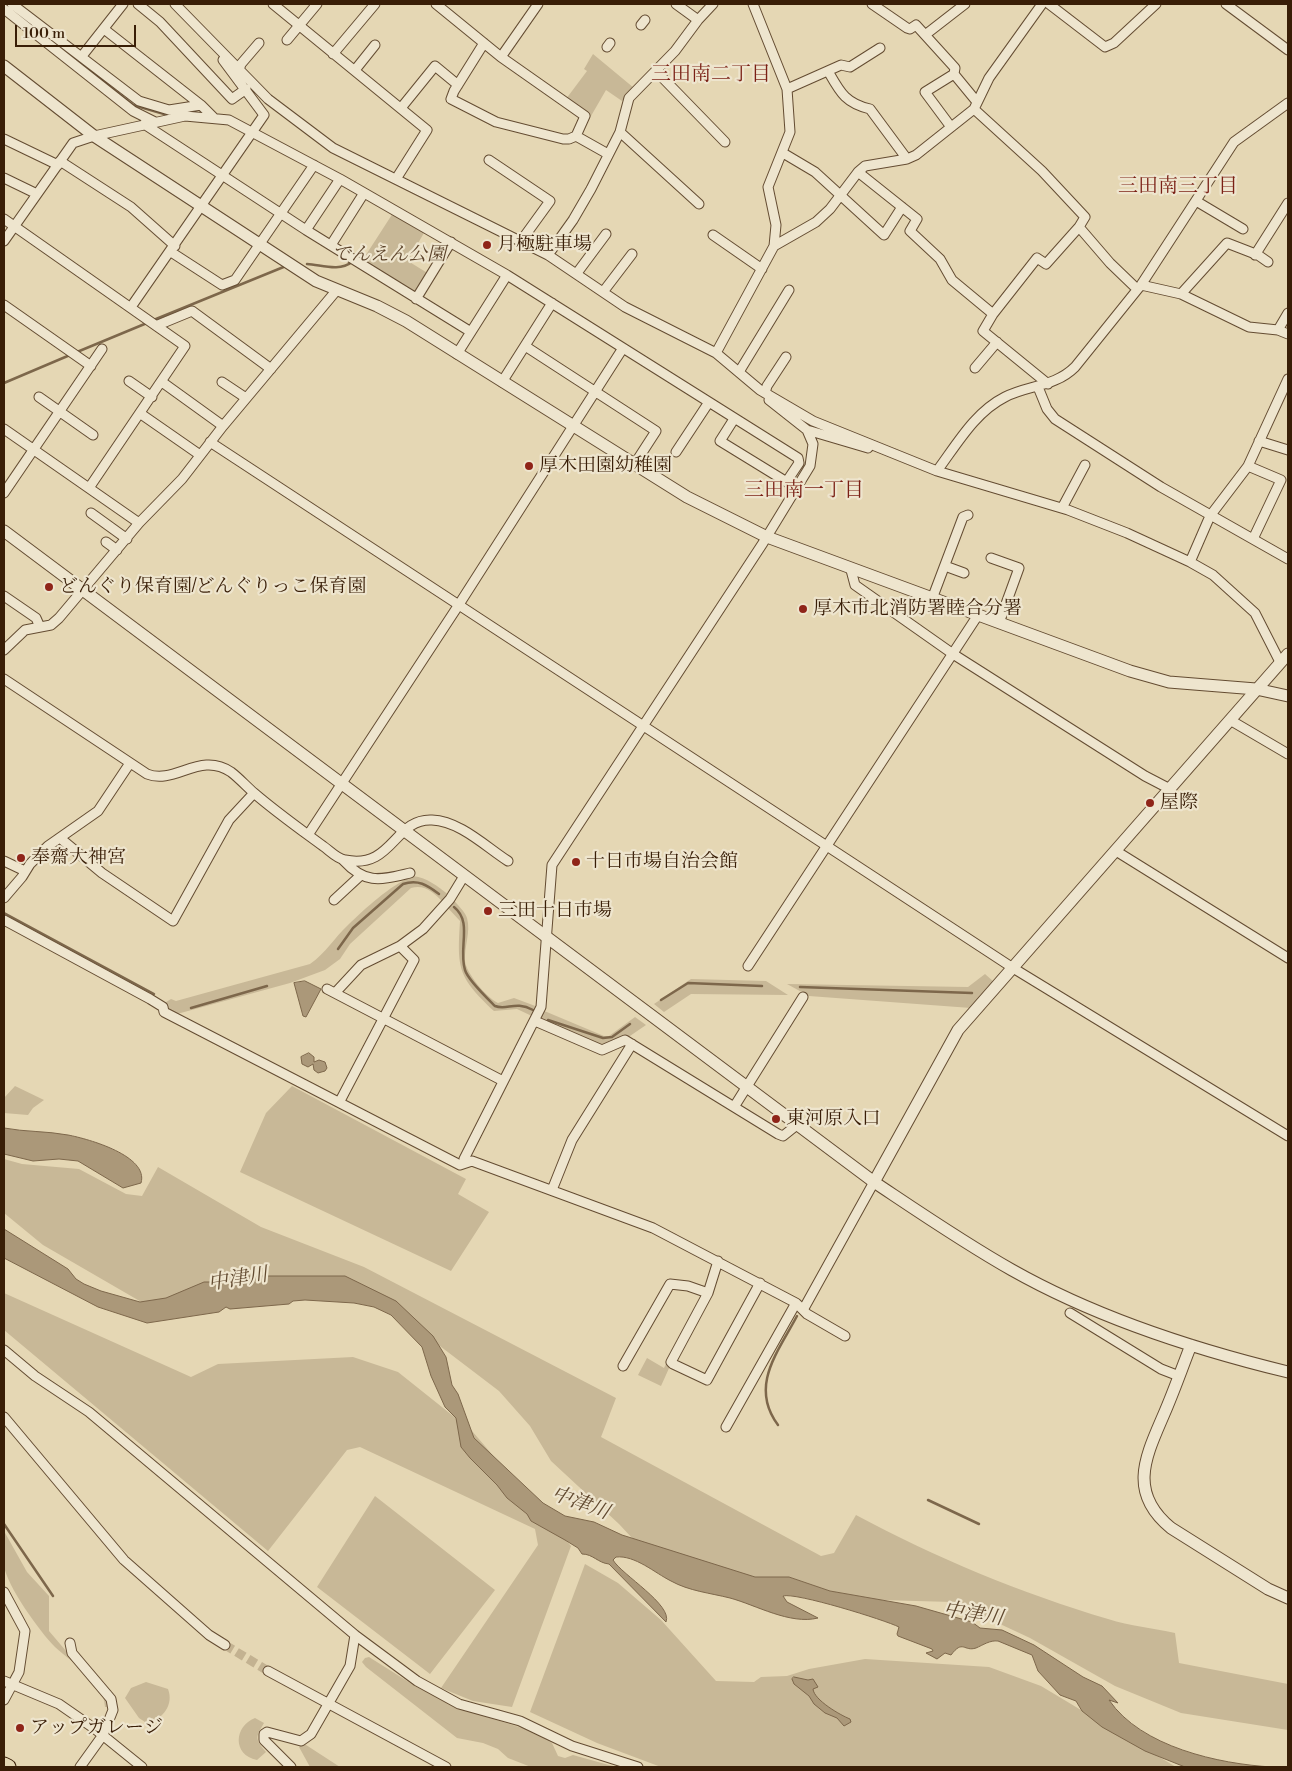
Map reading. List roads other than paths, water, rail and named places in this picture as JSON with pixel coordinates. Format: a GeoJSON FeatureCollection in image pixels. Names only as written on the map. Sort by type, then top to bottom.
{"type":"FeatureCollection","features":[{"type":"Feature","properties":{"kind":"highway"},"geometry":{"type":"LineString","coordinates":[[4,1765],[8,1767]]}},
{"type":"Feature","properties":{"kind":"street"},"geometry":{"type":"LineString","coordinates":[[12,4],[72,52],[82,56],[139,102],[170,110],[201,105]]}},
{"type":"Feature","properties":{"kind":"street"},"geometry":{"type":"LineString","coordinates":[[82,56],[123,4]]}},
{"type":"Feature","properties":{"kind":"street"},"geometry":{"type":"LineString","coordinates":[[138,4],[160,22],[232,100],[246,89]]}},
{"type":"Feature","properties":{"kind":"street"},"geometry":{"type":"LineString","coordinates":[[176,4],[268,99],[319,138],[548,255],[625,307],[716,354],[762,391],[813,421],[937,470],[1062,508],[1127,533],[1190,562],[1213,575],[1255,614],[1280,662]]}},
{"type":"Feature","properties":{"kind":"street"},"geometry":{"type":"LineString","coordinates":[[273,4],[427,130],[396,179]]}},
{"type":"Feature","properties":{"kind":"street"},"geometry":{"type":"LineString","coordinates":[[287,40],[317,4]]}},
{"type":"Feature","properties":{"kind":"street"},"geometry":{"type":"LineString","coordinates":[[334,54],[375,4]]}},
{"type":"Feature","properties":{"kind":"street"},"geometry":{"type":"LineString","coordinates":[[436,4],[484,43],[501,57],[585,116],[585,120],[576,136],[563,139],[496,122],[451,99],[458,84],[484,43]]}},
{"type":"Feature","properties":{"kind":"street"},"geometry":{"type":"LineString","coordinates":[[501,57],[538,4]]}},
{"type":"Feature","properties":{"kind":"street"},"geometry":{"type":"LineString","coordinates":[[676,4],[698,20]]}},
{"type":"Feature","properties":{"kind":"street"},"geometry":{"type":"LineString","coordinates":[[548,255],[573,220],[620,132],[629,98],[680,46],[698,20],[713,4]]}},
{"type":"Feature","properties":{"kind":"street"},"geometry":{"type":"LineString","coordinates":[[716,354],[774,246],[776,225],[768,187],[783,153],[790,127],[787,89],[753,4]]}},
{"type":"Feature","properties":{"kind":"street"},"geometry":{"type":"LineString","coordinates":[[872,4],[893,16],[907,28],[910,29],[916,25],[955,68],[954,74],[975,105],[1087,214],[1079,227],[1046,264],[1037,258],[993,314],[983,331],[1048,384]]}},
{"type":"Feature","properties":{"kind":"street"},"geometry":{"type":"LineString","coordinates":[[925,35],[965,4]]}},
{"type":"Feature","properties":{"kind":"street"},"geometry":{"type":"LineString","coordinates":[[774,246],[816,222],[865,166],[907,159],[916,155],[975,105],[992,73],[1042,4]]}},
{"type":"Feature","properties":{"kind":"street"},"geometry":{"type":"LineString","coordinates":[[1049,4],[1105,47],[1114,43],[1156,4]]}},
{"type":"Feature","properties":{"kind":"street"},"geometry":{"type":"LineString","coordinates":[[1226,4],[1288,50]]}},
{"type":"Feature","properties":{"kind":"street"},"geometry":{"type":"LineString","coordinates":[[4,9],[133,111],[156,122]]}},
{"type":"Feature","properties":{"kind":"street"},"geometry":{"type":"LineString","coordinates":[[104,29],[201,105],[214,118]]}},
{"type":"Feature","properties":{"kind":"street"},"geometry":{"type":"LineString","coordinates":[[239,70],[241,64],[259,43]]}},
{"type":"Feature","properties":{"kind":"street"},"geometry":{"type":"LineString","coordinates":[[354,70],[375,45]]}},
{"type":"Feature","properties":{"kind":"street"},"geometry":{"type":"LineString","coordinates":[[787,89],[841,65],[850,67],[870,52],[880,48]]}},
{"type":"Feature","properties":{"kind":"street"},"geometry":{"type":"LineString","coordinates":[[131,307],[264,115],[222,59],[222,52]]}},
{"type":"Feature","properties":{"kind":"street"},"geometry":{"type":"LineString","coordinates":[[4,66],[94,136],[316,281],[389,312],[686,497],[767,537],[852,570],[1130,671],[1169,682],[1256,689],[1288,696]]}},
{"type":"Feature","properties":{"kind":"street"},"geometry":{"type":"LineString","coordinates":[[401,108],[435,66],[458,84]]}},
{"type":"Feature","properties":{"kind":"street"},"geometry":{"type":"LineString","coordinates":[[656,70],[725,142]]}},
{"type":"Feature","properties":{"kind":"street"},"geometry":{"type":"LineString","coordinates":[[828,71],[854,105],[870,109],[907,159]]}},
{"type":"Feature","properties":{"kind":"street"},"geometry":{"type":"LineString","coordinates":[[951,126],[925,92],[954,74]]}},
{"type":"Feature","properties":{"kind":"street"},"geometry":{"type":"LineString","coordinates":[[937,470],[986,408],[1006,396],[1048,384],[1067,375],[1075,367],[1139,287],[1234,142],[1288,103]]}},
{"type":"Feature","properties":{"kind":"street"},"geometry":{"type":"LineString","coordinates":[[4,241],[73,143],[94,136],[185,116],[229,120],[254,131],[452,242],[798,458],[798,463],[787,481]]}},
{"type":"Feature","properties":{"kind":"street"},"geometry":{"type":"LineString","coordinates":[[144,124],[306,230],[471,332]]}},
{"type":"Feature","properties":{"kind":"street"},"geometry":{"type":"LineString","coordinates":[[620,132],[699,204]]}},
{"type":"Feature","properties":{"kind":"street"},"geometry":{"type":"LineString","coordinates":[[576,136],[608,154]]}},
{"type":"Feature","properties":{"kind":"street"},"geometry":{"type":"LineString","coordinates":[[4,139],[59,163],[132,207],[173,249],[222,285],[235,280],[314,165]]}},
{"type":"Feature","properties":{"kind":"street"},"geometry":{"type":"LineString","coordinates":[[783,153],[814,172],[884,235],[902,207]]}},
{"type":"Feature","properties":{"kind":"street"},"geometry":{"type":"LineString","coordinates":[[489,160],[550,200],[521,242]]}},
{"type":"Feature","properties":{"kind":"street"},"geometry":{"type":"LineString","coordinates":[[858,172],[917,220],[910,231],[940,259],[952,280],[993,314]]}},
{"type":"Feature","properties":{"kind":"street"},"geometry":{"type":"LineString","coordinates":[[4,178],[38,194]]}},
{"type":"Feature","properties":{"kind":"street"},"geometry":{"type":"LineString","coordinates":[[306,230],[340,179]]}},
{"type":"Feature","properties":{"kind":"street"},"geometry":{"type":"LineString","coordinates":[[331,245],[364,193]]}},
{"type":"Feature","properties":{"kind":"street"},"geometry":{"type":"LineString","coordinates":[[1196,201],[1243,230]]}},
{"type":"Feature","properties":{"kind":"street"},"geometry":{"type":"LineString","coordinates":[[1255,255],[1288,202]]}},
{"type":"Feature","properties":{"kind":"street"},"geometry":{"type":"LineString","coordinates":[[4,219],[158,325],[185,346],[141,414],[89,488]]}},
{"type":"Feature","properties":{"kind":"street"},"geometry":{"type":"LineString","coordinates":[[1079,227],[1110,263],[1139,287],[1181,294],[1248,326],[1278,330],[1288,334]]}},
{"type":"Feature","properties":{"kind":"street"},"geometry":{"type":"LineString","coordinates":[[713,235],[762,269]]}},
{"type":"Feature","properties":{"kind":"street"},"geometry":{"type":"LineString","coordinates":[[577,273],[602,236]]}},
{"type":"Feature","properties":{"kind":"street"},"geometry":{"type":"LineString","coordinates":[[416,299],[452,242]]}},
{"type":"Feature","properties":{"kind":"street"},"geometry":{"type":"LineString","coordinates":[[1181,294],[1227,243],[1268,262]]}},
{"type":"Feature","properties":{"kind":"street"},"geometry":{"type":"LineString","coordinates":[[603,292],[632,254]]}},
{"type":"Feature","properties":{"kind":"street"},"geometry":{"type":"LineString","coordinates":[[457,354],[507,275]]}},
{"type":"Feature","properties":{"kind":"street"},"geometry":{"type":"LineString","coordinates":[[739,372],[789,290]]}},
{"type":"Feature","properties":{"kind":"street"},"geometry":{"type":"LineString","coordinates":[[4,650],[25,630],[51,625],[59,618],[139,523],[182,479],[223,426],[336,291]]}},
{"type":"Feature","properties":{"kind":"street"},"geometry":{"type":"LineString","coordinates":[[502,382],[552,303]]}},
{"type":"Feature","properties":{"kind":"street"},"geometry":{"type":"LineString","coordinates":[[4,305],[91,366]]}},
{"type":"Feature","properties":{"kind":"street"},"geometry":{"type":"LineString","coordinates":[[158,325],[192,311],[239,350],[270,369]]}},
{"type":"Feature","properties":{"kind":"street"},"geometry":{"type":"LineString","coordinates":[[1278,330],[1288,312]]}},
{"type":"Feature","properties":{"kind":"street"},"geometry":{"type":"LineString","coordinates":[[975,368],[997,342]]}},
{"type":"Feature","properties":{"kind":"street"},"geometry":{"type":"LineString","coordinates":[[525,346],[656,431],[634,465]]}},
{"type":"Feature","properties":{"kind":"street"},"geometry":{"type":"LineString","coordinates":[[308,835],[624,348]]}},
{"type":"Feature","properties":{"kind":"street"},"geometry":{"type":"LineString","coordinates":[[4,493],[102,349]]}},
{"type":"Feature","properties":{"kind":"street"},"geometry":{"type":"LineString","coordinates":[[762,391],[786,357]]}},
{"type":"Feature","properties":{"kind":"street"},"geometry":{"type":"LineString","coordinates":[[130,381],[152,397]]}},
{"type":"Feature","properties":{"kind":"street"},"geometry":{"type":"LineString","coordinates":[[162,382],[223,426]]}},
{"type":"Feature","properties":{"kind":"street"},"geometry":{"type":"LineString","coordinates":[[222,382],[246,398]]}},
{"type":"Feature","properties":{"kind":"street"},"geometry":{"type":"LineString","coordinates":[[1190,562],[1210,516],[1248,466],[1287,382]]}},
{"type":"Feature","properties":{"kind":"street"},"geometry":{"type":"LineString","coordinates":[[1038,387],[1047,409],[1055,418],[1210,516],[1288,559]]}},
{"type":"Feature","properties":{"kind":"street"},"geometry":{"type":"LineString","coordinates":[[762,391],[776,407],[807,430],[872,449],[877,446]]}},
{"type":"Feature","properties":{"kind":"street"},"geometry":{"type":"LineString","coordinates":[[39,397],[93,435]]}},
{"type":"Feature","properties":{"kind":"street"},"geometry":{"type":"LineString","coordinates":[[676,452],[709,402]]}},
{"type":"Feature","properties":{"kind":"street"},"geometry":{"type":"LineString","coordinates":[[141,414],[200,455]]}},
{"type":"Feature","properties":{"kind":"street"},"geometry":{"type":"LineString","coordinates":[[734,419],[720,440],[797,488]]}},
{"type":"Feature","properties":{"kind":"street"},"geometry":{"type":"LineString","coordinates":[[4,430],[139,523]]}},
{"type":"Feature","properties":{"kind":"street"},"geometry":{"type":"LineString","coordinates":[[466,1163],[464,1159],[541,1006],[552,865],[767,537],[810,466],[814,454],[814,444],[807,430]]}},
{"type":"Feature","properties":{"kind":"street"},"geometry":{"type":"LineString","coordinates":[[1259,441],[1288,450]]}},
{"type":"Feature","properties":{"kind":"street"},"geometry":{"type":"LineString","coordinates":[[210,442],[1013,968],[1288,1136]]}},
{"type":"Feature","properties":{"kind":"street"},"geometry":{"type":"LineString","coordinates":[[1062,508],[1085,465]]}},
{"type":"Feature","properties":{"kind":"street"},"geometry":{"type":"LineString","coordinates":[[1248,466],[1281,480],[1253,539]]}},
{"type":"Feature","properties":{"kind":"street"},"geometry":{"type":"LineString","coordinates":[[91,513],[127,539]]}},
{"type":"Feature","properties":{"kind":"street"},"geometry":{"type":"LineString","coordinates":[[932,599],[963,517],[968,515]]}},
{"type":"Feature","properties":{"kind":"street"},"geometry":{"type":"LineString","coordinates":[[4,531],[874,1182],[954,1235],[1026,1277],[1087,1306],[1151,1332],[1288,1372]]}},
{"type":"Feature","properties":{"kind":"street"},"geometry":{"type":"LineString","coordinates":[[106,542],[117,550]]}},
{"type":"Feature","properties":{"kind":"street"},"geometry":{"type":"LineString","coordinates":[[991,558],[1019,568],[999,623]]}},
{"type":"Feature","properties":{"kind":"street"},"geometry":{"type":"LineString","coordinates":[[945,566],[964,573]]}},
{"type":"Feature","properties":{"kind":"street"},"geometry":{"type":"LineString","coordinates":[[852,570],[854,585],[953,654],[1145,776],[1170,789]]}},
{"type":"Feature","properties":{"kind":"street"},"geometry":{"type":"LineString","coordinates":[[4,596],[36,618],[40,627]]}},
{"type":"Feature","properties":{"kind":"street"},"geometry":{"type":"LineString","coordinates":[[748,966],[978,615]]}},
{"type":"Feature","properties":{"kind":"street"},"geometry":{"type":"LineString","coordinates":[[803,1310],[951,1040],[1288,654]]}},
{"type":"Feature","properties":{"kind":"street"},"geometry":{"type":"LineString","coordinates":[[4,679],[130,763],[156,777],[195,766],[218,767],[230,772],[254,793],[367,879],[379,880],[410,873]]}},
{"type":"Feature","properties":{"kind":"street"},"geometry":{"type":"LineString","coordinates":[[1230,720],[1288,754]]}},
{"type":"Feature","properties":{"kind":"street"},"geometry":{"type":"LineString","coordinates":[[4,898],[48,846],[98,812],[130,763]]}},
{"type":"Feature","properties":{"kind":"street"},"geometry":{"type":"LineString","coordinates":[[60,838],[102,874],[173,921],[228,820],[254,793]]}},
{"type":"Feature","properties":{"kind":"street"},"geometry":{"type":"LineString","coordinates":[[343,860],[372,860],[416,822],[433,820],[459,828],[508,861]]}},
{"type":"Feature","properties":{"kind":"street"},"geometry":{"type":"LineString","coordinates":[[1116,851],[1288,958]]}},
{"type":"Feature","properties":{"kind":"street"},"geometry":{"type":"LineString","coordinates":[[4,861],[25,871]]}},
{"type":"Feature","properties":{"kind":"street"},"geometry":{"type":"LineString","coordinates":[[334,900],[361,875]]}},
{"type":"Feature","properties":{"kind":"street"},"geometry":{"type":"LineString","coordinates":[[464,876],[450,899],[423,929],[400,946],[361,965],[331,991],[503,1081]]}},
{"type":"Feature","properties":{"kind":"street"},"geometry":{"type":"LineString","coordinates":[[4,920],[150,999],[163,1007],[164,1012],[340,1101],[460,1165],[472,1160],[653,1228],[796,1303],[803,1310],[845,1336]]}},
{"type":"Feature","properties":{"kind":"street"},"geometry":{"type":"LineString","coordinates":[[340,1101],[414,960],[400,946]]}},
{"type":"Feature","properties":{"kind":"street"},"geometry":{"type":"LineString","coordinates":[[734,1107],[804,997]]}},
{"type":"Feature","properties":{"kind":"street"},"geometry":{"type":"LineString","coordinates":[[535,1021],[602,1050],[625,1040],[783,1136],[798,1124]]}},
{"type":"Feature","properties":{"kind":"street"},"geometry":{"type":"LineString","coordinates":[[552,1190],[572,1140],[632,1044]]}},
{"type":"Feature","properties":{"kind":"street"},"geometry":{"type":"LineString","coordinates":[[718,1261],[708,1293],[671,1362],[707,1380],[760,1283]]}},
{"type":"Feature","properties":{"kind":"street"},"geometry":{"type":"LineString","coordinates":[[623,1366],[634,1354],[670,1284],[688,1286],[708,1293]]}},
{"type":"Feature","properties":{"kind":"street"},"geometry":{"type":"LineString","coordinates":[[726,1427],[796,1303]]}},
{"type":"Feature","properties":{"kind":"street"},"geometry":{"type":"LineString","coordinates":[[1070,1313],[1161,1369],[1179,1376]]}},
{"type":"Feature","properties":{"kind":"street"},"geometry":{"type":"LineString","coordinates":[[1191,1345],[1144,1464],[1145,1488],[1150,1503],[1162,1520],[1171,1528],[1263,1586],[1288,1598]]}},
{"type":"Feature","properties":{"kind":"street"},"geometry":{"type":"LineString","coordinates":[[4,1350],[35,1376],[89,1412],[238,1538],[295,1582],[355,1635],[417,1681],[460,1704],[520,1721],[572,1746],[638,1767]]}},
{"type":"Feature","properties":{"kind":"street"},"geometry":{"type":"LineString","coordinates":[[4,1417],[124,1560],[209,1635],[225,1644]]}},
{"type":"Feature","properties":{"kind":"street"},"geometry":{"type":"LineString","coordinates":[[4,1592],[25,1631],[22,1659],[13,1686],[4,1700]]}},
{"type":"Feature","properties":{"kind":"street"},"geometry":{"type":"LineString","coordinates":[[291,1767],[264,1740],[264,1734],[267,1732],[301,1741],[311,1734],[350,1666],[355,1635]]}},
{"type":"Feature","properties":{"kind":"street"},"geometry":{"type":"LineString","coordinates":[[70,1643],[72,1653],[111,1699],[112,1718],[103,1735],[80,1767]]}},
{"type":"Feature","properties":{"kind":"street"},"geometry":{"type":"LineString","coordinates":[[268,1671],[446,1767]]}},
{"type":"Feature","properties":{"kind":"street"},"geometry":{"type":"LineString","coordinates":[[4,1681],[59,1704],[103,1735],[142,1767]]}},
{"type":"Feature","properties":{"kind":"water"},"geometry":{"type":"Polygon","coordinates":[[[305,981],[321,989],[306,1017],[303,1016],[294,983],[305,981]]]}},
{"type":"Feature","properties":{"kind":"water"},"geometry":{"type":"Polygon","coordinates":[[[309,1053],[314,1057],[314,1062],[319,1060],[325,1062],[327,1068],[325,1071],[318,1073],[314,1070],[313,1064],[308,1067],[302,1064],[301,1057],[309,1053]]]}},
{"type":"Feature","properties":{"kind":"water"},"geometry":{"type":"Polygon","coordinates":[[[4,1128],[68,1135],[89,1140],[115,1150],[136,1165],[141,1173],[141,1183],[123,1188],[78,1161],[59,1159],[33,1161],[4,1154],[4,1128]]]}},
{"type":"Feature","properties":{"kind":"water","name":"中津川"},"geometry":{"type":"Polygon","coordinates":[[[4,1229],[68,1269],[76,1279],[84,1284],[140,1302],[166,1298],[204,1282],[223,1282],[247,1276],[345,1276],[396,1301],[433,1336],[446,1357],[452,1385],[458,1394],[474,1438],[543,1503],[565,1516],[594,1522],[622,1535],[755,1577],[789,1577],[830,1591],[916,1606],[972,1622],[980,1628],[1002,1630],[1034,1645],[1083,1677],[1102,1686],[1118,1703],[1109,1700],[1123,1716],[1141,1730],[1161,1741],[1206,1757],[1272,1767],[1185,1767],[1145,1751],[1102,1727],[1082,1711],[1076,1701],[1060,1695],[1038,1671],[1032,1655],[998,1641],[989,1642],[972,1649],[961,1647],[951,1655],[945,1653],[937,1659],[926,1653],[933,1651],[932,1649],[898,1636],[899,1627],[859,1613],[804,1598],[783,1596],[787,1602],[818,1618],[796,1619],[785,1617],[730,1598],[685,1587],[645,1565],[623,1557],[616,1557],[613,1560],[618,1566],[646,1590],[662,1607],[666,1615],[666,1622],[609,1564],[582,1554],[578,1548],[531,1521],[527,1514],[507,1498],[470,1458],[461,1447],[456,1418],[445,1407],[431,1376],[422,1347],[391,1315],[374,1307],[354,1303],[305,1300],[293,1301],[289,1304],[230,1309],[226,1307],[219,1312],[147,1323],[98,1307],[4,1258],[4,1229]]]}},
{"type":"Feature","properties":{"kind":"water"},"geometry":{"type":"Polygon","coordinates":[[[794,1677],[808,1680],[813,1679],[818,1687],[813,1689],[818,1698],[834,1711],[850,1719],[851,1722],[844,1726],[837,1718],[825,1713],[794,1684],[792,1679],[794,1677]]]}},
{"type":"Feature","properties":{"kind":"waterway"},"geometry":{"type":"LineString","coordinates":[[50,39],[133,105],[164,114]]}},
{"type":"Feature","properties":{"kind":"waterway"},"geometry":{"type":"LineString","coordinates":[[307,264],[342,267],[352,262]]}},
{"type":"Feature","properties":{"kind":"waterway"},"geometry":{"type":"LineString","coordinates":[[156,319],[286,266]]}},
{"type":"Feature","properties":{"kind":"waterway"},"geometry":{"type":"LineString","coordinates":[[77,352],[147,323]]}},
{"type":"Feature","properties":{"kind":"waterway"},"geometry":{"type":"LineString","coordinates":[[4,383],[70,355]]}},
{"type":"Feature","properties":{"kind":"waterway"},"geometry":{"type":"LineString","coordinates":[[338,949],[353,928],[403,884],[413,882],[422,884],[439,894]]}},
{"type":"Feature","properties":{"kind":"waterway"},"geometry":{"type":"LineString","coordinates":[[454,907],[460,913],[463,920],[463,962],[470,979],[495,1006],[521,1006],[533,1010]]}},
{"type":"Feature","properties":{"kind":"waterway"},"geometry":{"type":"LineString","coordinates":[[4,913],[154,994]]}},
{"type":"Feature","properties":{"kind":"waterway"},"geometry":{"type":"LineString","coordinates":[[661,1000],[688,983],[762,986]]}},
{"type":"Feature","properties":{"kind":"waterway"},"geometry":{"type":"LineString","coordinates":[[191,1008],[267,986]]}},
{"type":"Feature","properties":{"kind":"waterway"},"geometry":{"type":"LineString","coordinates":[[800,987],[972,993]]}},
{"type":"Feature","properties":{"kind":"waterway"},"geometry":{"type":"LineString","coordinates":[[548,1020],[603,1038],[612,1037],[630,1024]]}},
{"type":"Feature","properties":{"kind":"waterway"},"geometry":{"type":"LineString","coordinates":[[778,1425],[770,1411],[766,1397],[766,1383],[775,1356],[797,1316]]}},
{"type":"Feature","properties":{"kind":"waterway"},"geometry":{"type":"LineString","coordinates":[[928,1500],[979,1524]]}},
{"type":"Feature","properties":{"kind":"waterway"},"geometry":{"type":"LineString","coordinates":[[4,1524],[53,1596]]}},
{"type":"Feature","properties":{"kind":"tunnel"},"geometry":{"type":"LineString","coordinates":[[225,1645],[268,1671]]}},
{"type":"Feature","properties":{"kind":"place","name":"月極駐車場"},"geometry":{"type":"Point","coordinates":[487,245]}},
{"type":"Feature","properties":{"kind":"place","name":"厚木田園幼稚園"},"geometry":{"type":"Point","coordinates":[529,466]}},
{"type":"Feature","properties":{"kind":"place","name":"どんぐり保育園/どんぐりっこ保育園"},"geometry":{"type":"Point","coordinates":[49,587]}},
{"type":"Feature","properties":{"kind":"place","name":"厚木市北消防署睦合分署"},"geometry":{"type":"Point","coordinates":[803,609]}},
{"type":"Feature","properties":{"kind":"place","name":"屋際"},"geometry":{"type":"Point","coordinates":[1150,803]}},
{"type":"Feature","properties":{"kind":"place","name":"奉齋大神宮"},"geometry":{"type":"Point","coordinates":[21,858]}},
{"type":"Feature","properties":{"kind":"place","name":"十日市場自治会館"},"geometry":{"type":"Point","coordinates":[576,862]}},
{"type":"Feature","properties":{"kind":"place","name":"三田十日市場"},"geometry":{"type":"Point","coordinates":[488,911]}},
{"type":"Feature","properties":{"kind":"place","name":"東河原入口"},"geometry":{"type":"Point","coordinates":[776,1119]}},
{"type":"Feature","properties":{"kind":"place","name":"アップガレージ"},"geometry":{"type":"Point","coordinates":[20,1728]}},
{"type":"Feature","properties":{"kind":"district","name":"三田南二丁目"},"geometry":{"type":"Point","coordinates":[711,75]}},
{"type":"Feature","properties":{"kind":"district","name":"三田南三丁目"},"geometry":{"type":"Point","coordinates":[1178,187]}},
{"type":"Feature","properties":{"kind":"district","name":"三田南一丁目"},"geometry":{"type":"Point","coordinates":[804,491]}},
{"type":"Feature","properties":{"kind":"park label","name":"でんえん公園"},"geometry":{"type":"Point","coordinates":[389,255]}}]}
